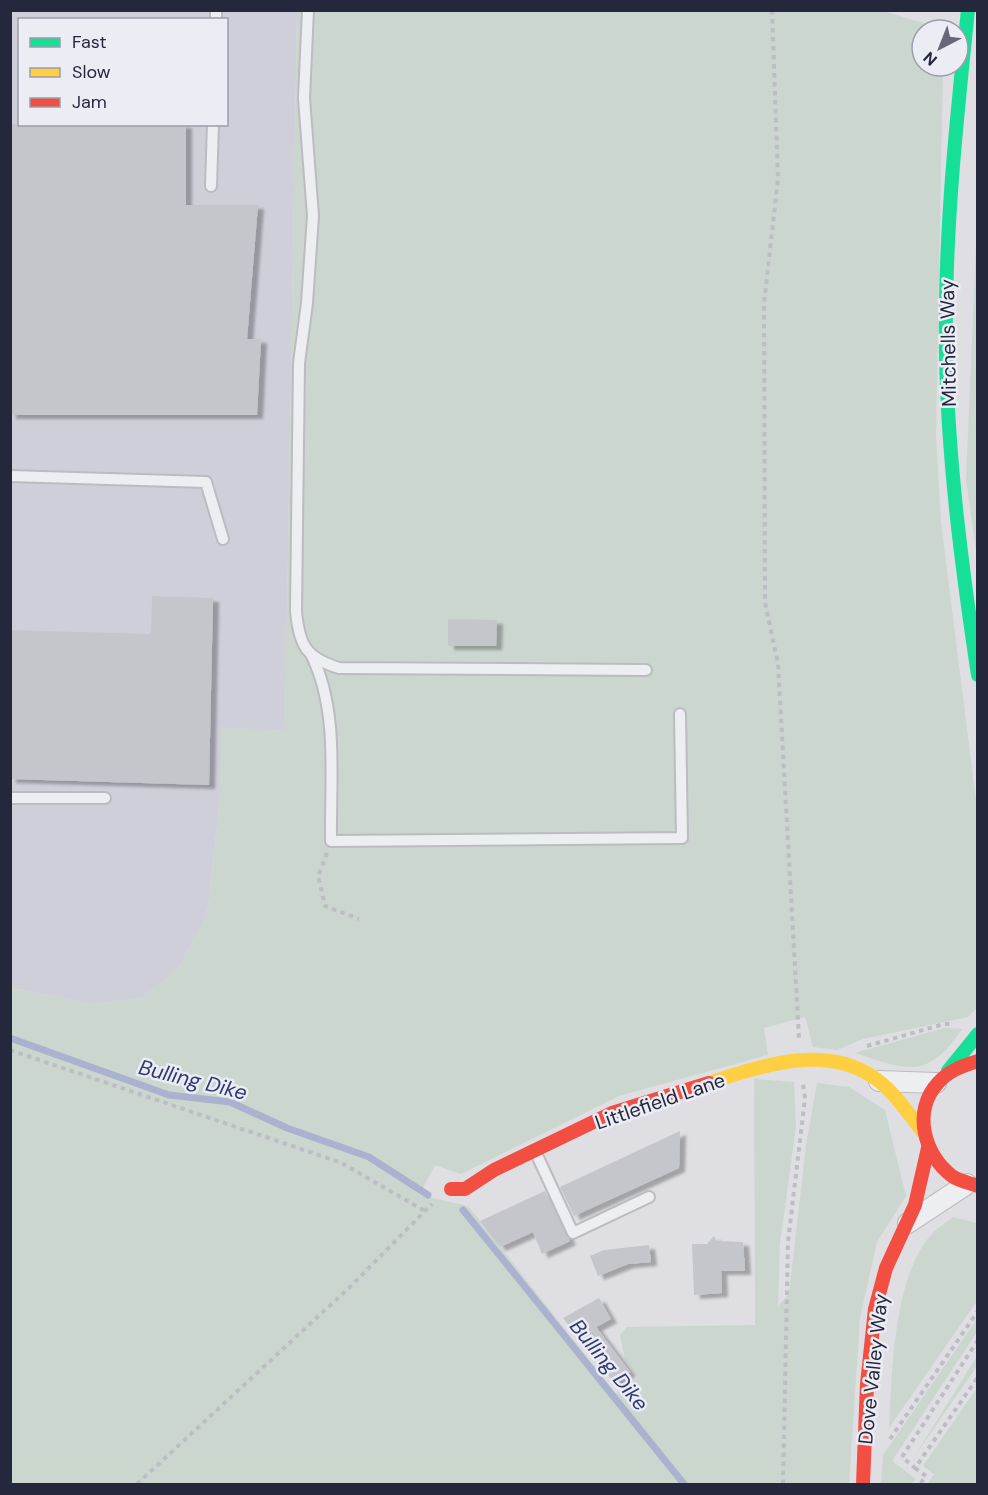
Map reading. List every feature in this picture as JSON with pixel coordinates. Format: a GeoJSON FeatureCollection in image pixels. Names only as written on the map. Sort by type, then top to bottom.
{"type":"FeatureCollection","features":[{"type":"Feature","properties":{"kind":"street","name":"Mitchells Way"},"geometry":{"type":"LineString","coordinates":[[968,10],[947,240],[946,356],[954,494],[963,583],[978,675]]}},
{"type":"Feature","properties":{"kind":"street"},"geometry":{"type":"LineString","coordinates":[[972,1185],[949,1175],[936,1163],[923,1132],[923,1114],[927,1098],[978,1034]]}},
{"type":"Feature","properties":{"kind":"street","name":"Littlefield Lane"},"geometry":{"type":"LineString","coordinates":[[451,1189],[465,1189],[494,1170],[612,1113],[773,1063],[800,1060],[839,1064],[861,1071],[879,1081],[923,1132]]}},
{"type":"Feature","properties":{"kind":"street"},"geometry":{"type":"LineString","coordinates":[[942,1077],[963,1063],[978,1061]]}},
{"type":"Feature","properties":{"kind":"street","name":"Littlefield Lane"},"geometry":{"type":"LineString","coordinates":[[879,1081],[942,1077]]}},
{"type":"Feature","properties":{"kind":"street","name":"Dove Valley Way"},"geometry":{"type":"LineString","coordinates":[[862,1485],[870,1356],[880,1285],[892,1249],[908,1223],[923,1179],[928,1148]]}},
{"type":"Feature","properties":{"kind":"street","name":"Dove Valley Way"},"geometry":{"type":"LineString","coordinates":[[908,1223],[972,1185]]}},
{"type":"Feature","properties":{"kind":"lane"},"geometry":{"type":"LineString","coordinates":[[308,10],[304,98],[313,216],[307,303],[299,363],[296,611],[304,648],[312,656],[324,683],[329,723],[331,841],[682,838],[680,714]]}},
{"type":"Feature","properties":{"kind":"lane"},"geometry":{"type":"LineString","coordinates":[[212,186],[213,126]]}},
{"type":"Feature","properties":{"kind":"lane"},"geometry":{"type":"LineString","coordinates":[[10,476],[206,482],[223,539]]}},
{"type":"Feature","properties":{"kind":"lane"},"geometry":{"type":"LineString","coordinates":[[312,656],[339,668],[386,670],[646,670]]}},
{"type":"Feature","properties":{"kind":"lane"},"geometry":{"type":"LineString","coordinates":[[10,798],[105,798]]}},
{"type":"Feature","properties":{"kind":"lane"},"geometry":{"type":"LineString","coordinates":[[534,1151],[573,1233],[649,1197]]}},
{"type":"Feature","properties":{"kind":"path"},"geometry":{"type":"LineString","coordinates":[[772,10],[778,179],[764,303],[765,602],[778,664],[800,1060],[805,1098],[788,1242],[783,1485]]}},
{"type":"Feature","properties":{"kind":"path"},"geometry":{"type":"LineString","coordinates":[[331,841],[318,876],[324,906],[359,919]]}},
{"type":"Feature","properties":{"kind":"path"},"geometry":{"type":"LineString","coordinates":[[865,1046],[944,1024],[961,1024]]}},
{"type":"Feature","properties":{"kind":"path"},"geometry":{"type":"LineString","coordinates":[[10,1050],[342,1163],[425,1211]]}},
{"type":"Feature","properties":{"kind":"path"},"geometry":{"type":"LineString","coordinates":[[137,1485],[351,1286],[425,1211],[451,1189]]}},
{"type":"Feature","properties":{"kind":"path"},"geometry":{"type":"LineString","coordinates":[[886,1444],[978,1311]]}},
{"type":"Feature","properties":{"kind":"path"},"geometry":{"type":"LineString","coordinates":[[920,1485],[926,1476],[902,1457],[978,1340]]}},
{"type":"Feature","properties":{"kind":"path"},"geometry":{"type":"LineString","coordinates":[[915,1468],[978,1377]]}},
{"type":"Feature","properties":{"kind":"shaded area"},"geometry":{"type":"Polygon","coordinates":[[[880,10],[910,19],[910,78],[943,78],[936,437],[941,522],[977,808],[976,1009],[968,1017],[863,1039],[837,1050],[813,1047],[805,1017],[764,1028],[768,1055],[619,1096],[461,1174],[435,1165],[419,1195],[468,1206],[616,1394],[638,1377],[625,1360],[620,1335],[627,1327],[755,1325],[754,1079],[794,1082],[796,1126],[780,1244],[778,1306],[789,1294],[806,1145],[817,1083],[849,1087],[885,1110],[906,1196],[877,1242],[860,1318],[849,1484],[11,1484],[10,988],[94,1004],[141,998],[177,970],[207,916],[219,808],[222,727],[285,731],[297,11],[880,10]]]}},
{"type":"Feature","properties":{"kind":"shaded area"},"geometry":{"type":"Polygon","coordinates":[[[10,11],[297,11],[285,731],[223,728],[219,808],[207,916],[177,970],[141,998],[93,1004],[11,988],[10,11]]]}},
{"type":"Feature","properties":{"kind":"shaded area"},"geometry":{"type":"Polygon","coordinates":[[[978,198],[978,565],[966,480],[978,198]]]}},
{"type":"Feature","properties":{"kind":"shaded area"},"geometry":{"type":"Polygon","coordinates":[[[944,1028],[962,1029],[938,1057],[926,1064],[902,1067],[855,1053],[944,1028]]]}},
{"type":"Feature","properties":{"kind":"shaded area"},"geometry":{"type":"Polygon","coordinates":[[[953,1217],[977,1223],[977,1301],[889,1428],[897,1327],[909,1276],[918,1253],[931,1235],[953,1217]]]}},
{"type":"Feature","properties":{"kind":"shaded area"},"geometry":{"type":"Polygon","coordinates":[[[977,1319],[977,1332],[892,1461],[916,1479],[912,1484],[881,1484],[883,1455],[977,1319]]]}},
{"type":"Feature","properties":{"kind":"shaded area"},"geometry":{"type":"Polygon","coordinates":[[[977,1356],[977,1366],[913,1459],[977,1356]]]}},
{"type":"Feature","properties":{"kind":"shaded area"},"geometry":{"type":"Polygon","coordinates":[[[977,1388],[977,1484],[927,1484],[934,1474],[923,1466],[977,1388]]]}},
{"type":"Feature","properties":{"kind":"building"},"geometry":{"type":"Polygon","coordinates":[[[10,124],[18,124],[18,126],[186,126],[186,205],[258,205],[247,339],[261,339],[257,415],[10,415],[10,124]]]}},
{"type":"Feature","properties":{"kind":"building"},"geometry":{"type":"Polygon","coordinates":[[[152,596],[213,598],[209,785],[10,779],[10,630],[151,634],[152,596]]]}},
{"type":"Feature","properties":{"kind":"building"},"geometry":{"type":"Polygon","coordinates":[[[448,619],[497,620],[496,646],[448,646],[448,619]]]}},
{"type":"Feature","properties":{"kind":"building"},"geometry":{"type":"Polygon","coordinates":[[[680,1131],[679,1168],[574,1216],[560,1187],[680,1131]]]}},
{"type":"Feature","properties":{"kind":"building"},"geometry":{"type":"Polygon","coordinates":[[[545,1191],[570,1241],[542,1254],[533,1232],[500,1247],[480,1221],[545,1191]]]}},
{"type":"Feature","properties":{"kind":"building"},"geometry":{"type":"Polygon","coordinates":[[[714,1236],[717,1241],[743,1242],[745,1271],[721,1271],[722,1293],[694,1295],[692,1244],[707,1244],[714,1236]]]}},
{"type":"Feature","properties":{"kind":"building"},"geometry":{"type":"Polygon","coordinates":[[[649,1245],[651,1262],[628,1264],[598,1276],[590,1256],[604,1250],[649,1245]]]}},
{"type":"Feature","properties":{"kind":"building"},"geometry":{"type":"Polygon","coordinates":[[[599,1298],[611,1319],[596,1327],[630,1372],[615,1384],[563,1318],[599,1298]]]}},
{"type":"Feature","properties":{"kind":"waterway","name":"Bulling Dike"},"geometry":{"type":"LineString","coordinates":[[10,1038],[169,1095],[230,1102],[287,1128],[369,1157],[428,1195]]}},
{"type":"Feature","properties":{"kind":"waterway","name":"Bulling Dike"},"geometry":{"type":"LineString","coordinates":[[463,1210],[684,1484]]}},
{"type":"Feature","properties":{"kind":"traffic: fast"},"geometry":{"type":"LineString","coordinates":[[968,10],[949,225],[946,354],[957,515],[978,675]]}},
{"type":"Feature","properties":{"kind":"traffic: fast"},"geometry":{"type":"LineString","coordinates":[[948,1071],[978,1034]]}},
{"type":"Feature","properties":{"kind":"traffic: slow"},"geometry":{"type":"LineString","coordinates":[[709,1083],[790,1061],[831,1061],[851,1066],[878,1080],[899,1101],[923,1132]]}},
{"type":"Feature","properties":{"kind":"traffic: jam"},"geometry":{"type":"LineString","coordinates":[[978,1061],[952,1072],[938,1083],[925,1106],[924,1119],[928,1145],[942,1167],[955,1178],[978,1186]]}},
{"type":"Feature","properties":{"kind":"traffic: jam"},"geometry":{"type":"LineString","coordinates":[[451,1189],[465,1189],[494,1170],[612,1113],[709,1083]]}},
{"type":"Feature","properties":{"kind":"traffic: jam"},"geometry":{"type":"LineString","coordinates":[[863,1484],[867,1384],[875,1309],[886,1268],[915,1205],[928,1148]]}}]}
